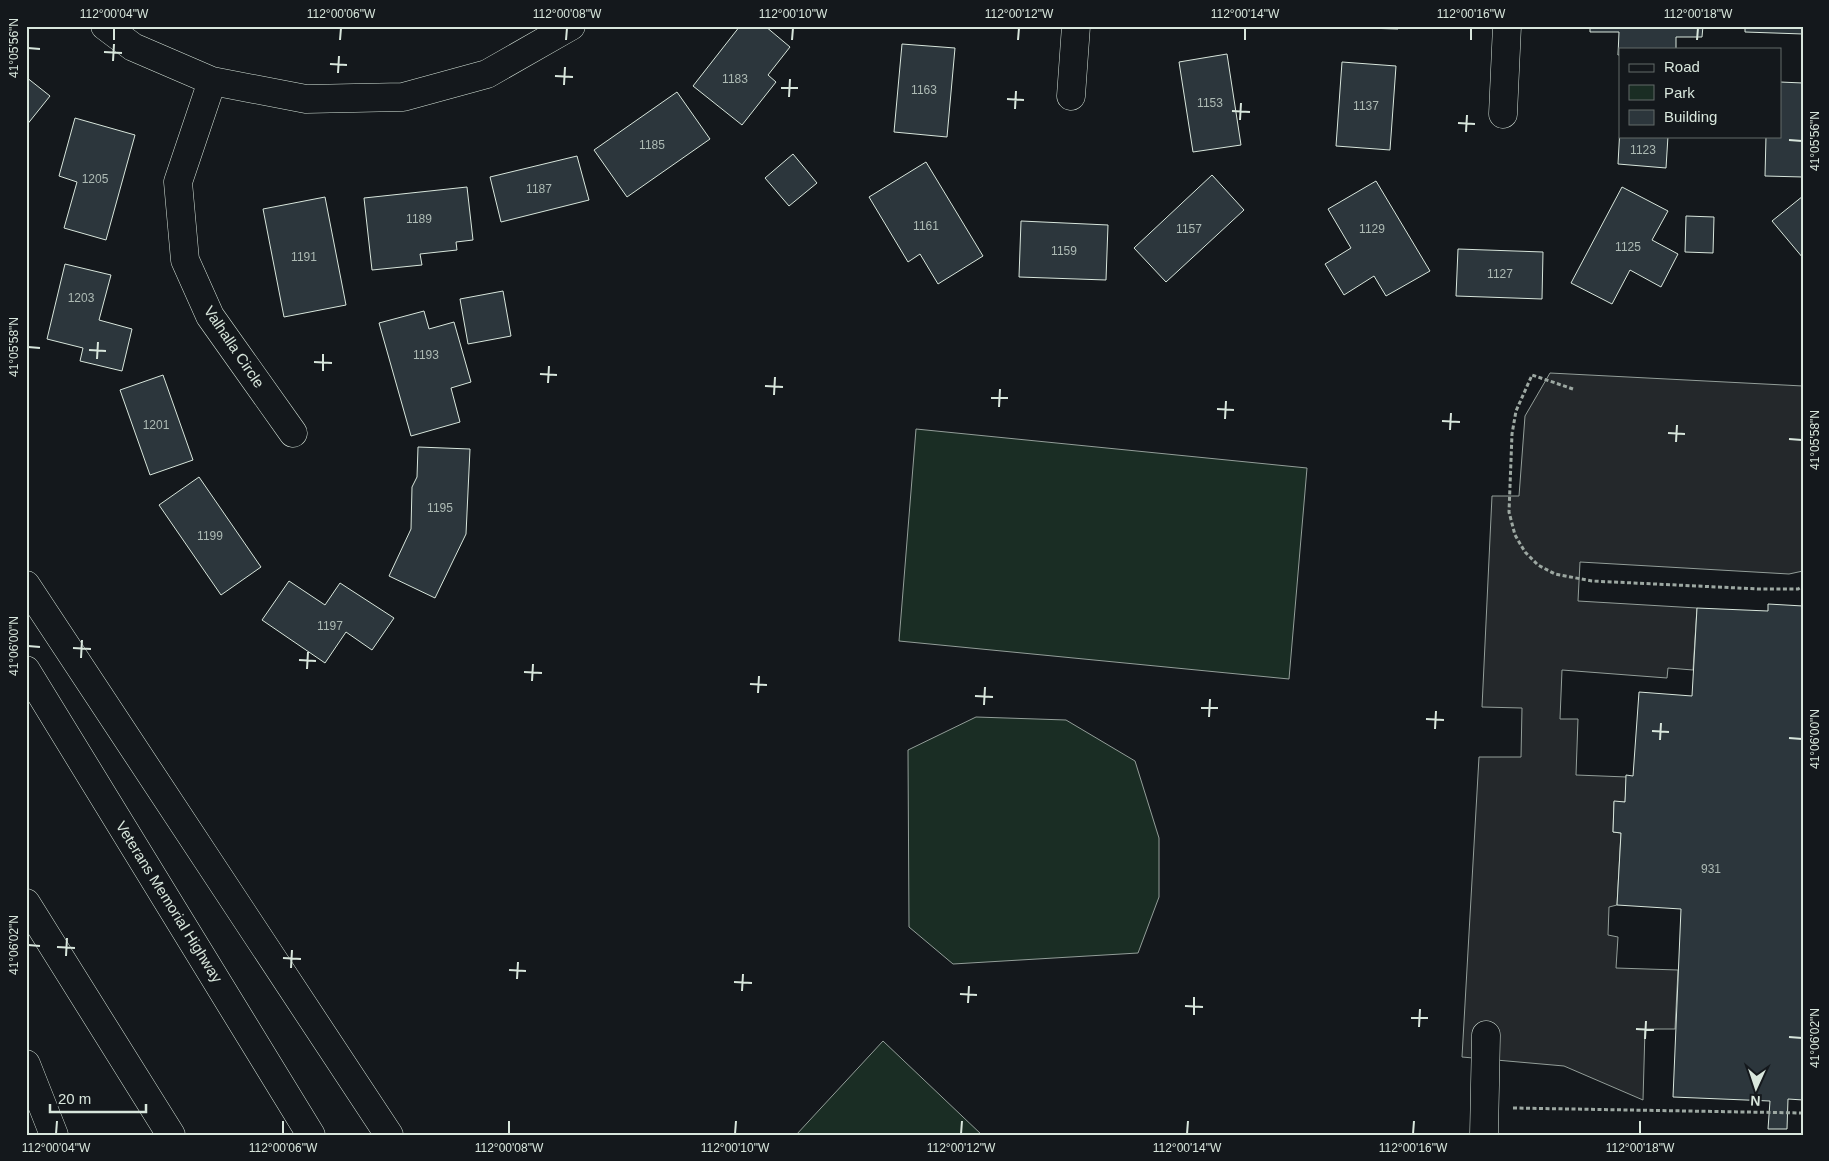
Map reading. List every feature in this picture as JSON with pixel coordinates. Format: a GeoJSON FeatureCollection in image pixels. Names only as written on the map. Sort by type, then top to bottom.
{"type":"FeatureCollection","features":[{"type":"Feature","properties":{"kind":"main road"},"geometry":{"type":"LineString","coordinates":[[105,26],[132,47],[212,82],[306,99],[403,97],[487,74],[571,26]]}},
{"type":"Feature","properties":{"kind":"main road"},"geometry":{"type":"LineString","coordinates":[[1071,96],[1076,26]]}},
{"type":"Feature","properties":{"kind":"main road"},"geometry":{"type":"LineString","coordinates":[[1502,114],[1507,26]]}},
{"type":"Feature","properties":{"kind":"main road","name":"Valhalla Circle"},"geometry":{"type":"LineString","coordinates":[[212,82],[178,182],[185,260],[210,316],[293,433]]}},
{"type":"Feature","properties":{"kind":"main road"},"geometry":{"type":"LineString","coordinates":[[26,585],[389,1135]]}},
{"type":"Feature","properties":{"kind":"main road","name":"Veterans Memorial Highway"},"geometry":{"type":"LineString","coordinates":[[26,670],[311,1135]]}},
{"type":"Feature","properties":{"kind":"main road"},"geometry":{"type":"LineString","coordinates":[[26,903],[171,1135]]}},
{"type":"Feature","properties":{"kind":"main road"},"geometry":{"type":"LineString","coordinates":[[1484,1135],[1486,1035]]}},
{"type":"Feature","properties":{"kind":"main road"},"geometry":{"type":"LineString","coordinates":[[26,1064],[54,1135]]}},
{"type":"Feature","properties":{"kind":"path"},"geometry":{"type":"LineString","coordinates":[[1573,388],[1532,374],[1516,411],[1512,434],[1509,512],[1515,534],[1525,552],[1538,565],[1555,574],[1592,580],[1759,589],[1801,588]]}},
{"type":"Feature","properties":{"kind":"path"},"geometry":{"type":"LineString","coordinates":[[1508,1108],[1803,1113]]}},
{"type":"Feature","properties":{"kind":"green space"},"geometry":{"type":"Polygon","coordinates":[[[916,429],[1307,468],[1289,679],[899,641],[916,429]]]}},
{"type":"Feature","properties":{"kind":"green space"},"geometry":{"type":"Polygon","coordinates":[[[976,717],[1066,720],[1135,761],[1159,838],[1159,897],[1138,953],[953,964],[909,927],[908,750],[976,717]]]}},
{"type":"Feature","properties":{"kind":"green space"},"geometry":{"type":"Polygon","coordinates":[[[883,1041],[982,1135],[796,1135],[883,1041]]]}},
{"type":"Feature","properties":{"kind":"shaded area"},"geometry":{"type":"Polygon","coordinates":[[[1550,373],[1803,386],[1803,571],[1789,574],[1580,562],[1578,601],[1697,608],[1693,670],[1668,668],[1667,678],[1562,670],[1560,719],[1578,719],[1576,775],[1627,777],[1625,802],[1614,802],[1613,832],[1621,833],[1617,905],[1609,907],[1608,935],[1618,937],[1616,968],[1678,970],[1675,1029],[1645,1029],[1643,1100],[1564,1066],[1462,1057],[1479,757],[1521,757],[1522,708],[1482,707],[1492,496],[1519,496],[1525,416],[1550,373]]]}},
{"type":"Feature","properties":{"kind":"building"},"geometry":{"type":"Polygon","coordinates":[[[740,26],[765,26],[790,47],[768,75],[776,82],[742,125],[693,86],[740,26]]]}},
{"type":"Feature","properties":{"kind":"building"},"geometry":{"type":"Polygon","coordinates":[[[1364,26],[1398,26],[1398,29],[1364,28],[1364,26]]]}},
{"type":"Feature","properties":{"kind":"building"},"geometry":{"type":"Polygon","coordinates":[[[1590,26],[1703,26],[1702,37],[1676,37],[1676,48],[1619,48],[1619,55],[1618,55],[1619,32],[1590,32],[1590,26]]]}},
{"type":"Feature","properties":{"kind":"building"},"geometry":{"type":"Polygon","coordinates":[[[1745,26],[1803,26],[1803,34],[1745,32],[1745,26]]]}},
{"type":"Feature","properties":{"kind":"building"},"geometry":{"type":"Polygon","coordinates":[[[902,44],[955,48],[947,137],[894,132],[902,44]]]}},
{"type":"Feature","properties":{"kind":"building"},"geometry":{"type":"Polygon","coordinates":[[[1227,54],[1241,145],[1193,152],[1179,62],[1227,54]]]}},
{"type":"Feature","properties":{"kind":"building"},"geometry":{"type":"Polygon","coordinates":[[[1342,62],[1396,66],[1390,150],[1336,146],[1342,62]]]}},
{"type":"Feature","properties":{"kind":"building"},"geometry":{"type":"Polygon","coordinates":[[[26,77],[50,96],[26,126],[26,77]]]}},
{"type":"Feature","properties":{"kind":"building"},"geometry":{"type":"Polygon","coordinates":[[[1782,82],[1803,83],[1803,177],[1765,176],[1766,138],[1782,138],[1782,82]]]}},
{"type":"Feature","properties":{"kind":"building"},"geometry":{"type":"Polygon","coordinates":[[[677,92],[710,139],[627,197],[594,150],[677,92]]]}},
{"type":"Feature","properties":{"kind":"building"},"geometry":{"type":"Polygon","coordinates":[[[75,118],[135,135],[106,240],[64,228],[77,182],[59,176],[75,118]]]}},
{"type":"Feature","properties":{"kind":"building"},"geometry":{"type":"Polygon","coordinates":[[[1619,138],[1668,138],[1666,168],[1618,164],[1619,138]]]}},
{"type":"Feature","properties":{"kind":"building"},"geometry":{"type":"Polygon","coordinates":[[[793,154],[817,183],[789,206],[765,178],[793,154]]]}},
{"type":"Feature","properties":{"kind":"building"},"geometry":{"type":"Polygon","coordinates":[[[577,156],[589,200],[501,222],[490,177],[577,156]]]}},
{"type":"Feature","properties":{"kind":"building"},"geometry":{"type":"Polygon","coordinates":[[[926,162],[983,256],[938,284],[920,254],[908,262],[869,197],[926,162]]]}},
{"type":"Feature","properties":{"kind":"building"},"geometry":{"type":"Polygon","coordinates":[[[1212,175],[1244,210],[1166,282],[1134,248],[1212,175]]]}},
{"type":"Feature","properties":{"kind":"building"},"geometry":{"type":"Polygon","coordinates":[[[1376,181],[1430,271],[1386,296],[1374,276],[1344,295],[1325,264],[1351,248],[1328,209],[1376,181]]]}},
{"type":"Feature","properties":{"kind":"building"},"geometry":{"type":"Polygon","coordinates":[[[467,187],[473,240],[456,242],[457,250],[420,254],[422,265],[372,270],[364,198],[467,187]]]}},
{"type":"Feature","properties":{"kind":"building"},"geometry":{"type":"Polygon","coordinates":[[[1622,187],[1668,211],[1652,240],[1678,254],[1661,287],[1630,270],[1612,304],[1571,283],[1622,187]]]}},
{"type":"Feature","properties":{"kind":"building"},"geometry":{"type":"Polygon","coordinates":[[[1803,196],[1803,258],[1772,221],[1803,196]]]}},
{"type":"Feature","properties":{"kind":"building"},"geometry":{"type":"Polygon","coordinates":[[[325,197],[346,305],[284,317],[263,209],[325,197]]]}},
{"type":"Feature","properties":{"kind":"building"},"geometry":{"type":"Polygon","coordinates":[[[1686,216],[1714,217],[1713,253],[1685,252],[1686,216]]]}},
{"type":"Feature","properties":{"kind":"building"},"geometry":{"type":"Polygon","coordinates":[[[1021,221],[1108,225],[1106,280],[1019,277],[1021,221]]]}},
{"type":"Feature","properties":{"kind":"building"},"geometry":{"type":"Polygon","coordinates":[[[1458,249],[1543,252],[1542,299],[1456,296],[1458,249]]]}},
{"type":"Feature","properties":{"kind":"building"},"geometry":{"type":"Polygon","coordinates":[[[65,264],[111,275],[99,320],[132,329],[122,371],[80,361],[83,348],[47,339],[65,264]]]}},
{"type":"Feature","properties":{"kind":"building"},"geometry":{"type":"Polygon","coordinates":[[[503,291],[511,336],[468,344],[460,299],[503,291]]]}},
{"type":"Feature","properties":{"kind":"building"},"geometry":{"type":"Polygon","coordinates":[[[424,311],[429,329],[454,322],[471,382],[451,388],[460,422],[411,436],[379,323],[424,311]]]}},
{"type":"Feature","properties":{"kind":"building"},"geometry":{"type":"Polygon","coordinates":[[[163,375],[193,460],[150,475],[120,390],[163,375]]]}},
{"type":"Feature","properties":{"kind":"building"},"geometry":{"type":"Polygon","coordinates":[[[418,447],[470,449],[466,534],[435,598],[389,576],[411,529],[412,487],[417,477],[418,447]]]}},
{"type":"Feature","properties":{"kind":"building"},"geometry":{"type":"Polygon","coordinates":[[[199,477],[261,567],[221,595],[159,505],[199,477]]]}},
{"type":"Feature","properties":{"kind":"building"},"geometry":{"type":"Polygon","coordinates":[[[289,581],[325,605],[340,583],[394,618],[372,650],[346,632],[325,663],[262,620],[289,581]]]}},
{"type":"Feature","properties":{"kind":"building"},"geometry":{"type":"Polygon","coordinates":[[[1768,604],[1803,606],[1803,1100],[1788,1099],[1787,1129],[1768,1129],[1770,1101],[1673,1097],[1681,909],[1617,905],[1621,833],[1613,832],[1614,801],[1625,802],[1626,775],[1633,776],[1639,692],[1692,696],[1697,608],[1768,611],[1768,604]]]}}]}
